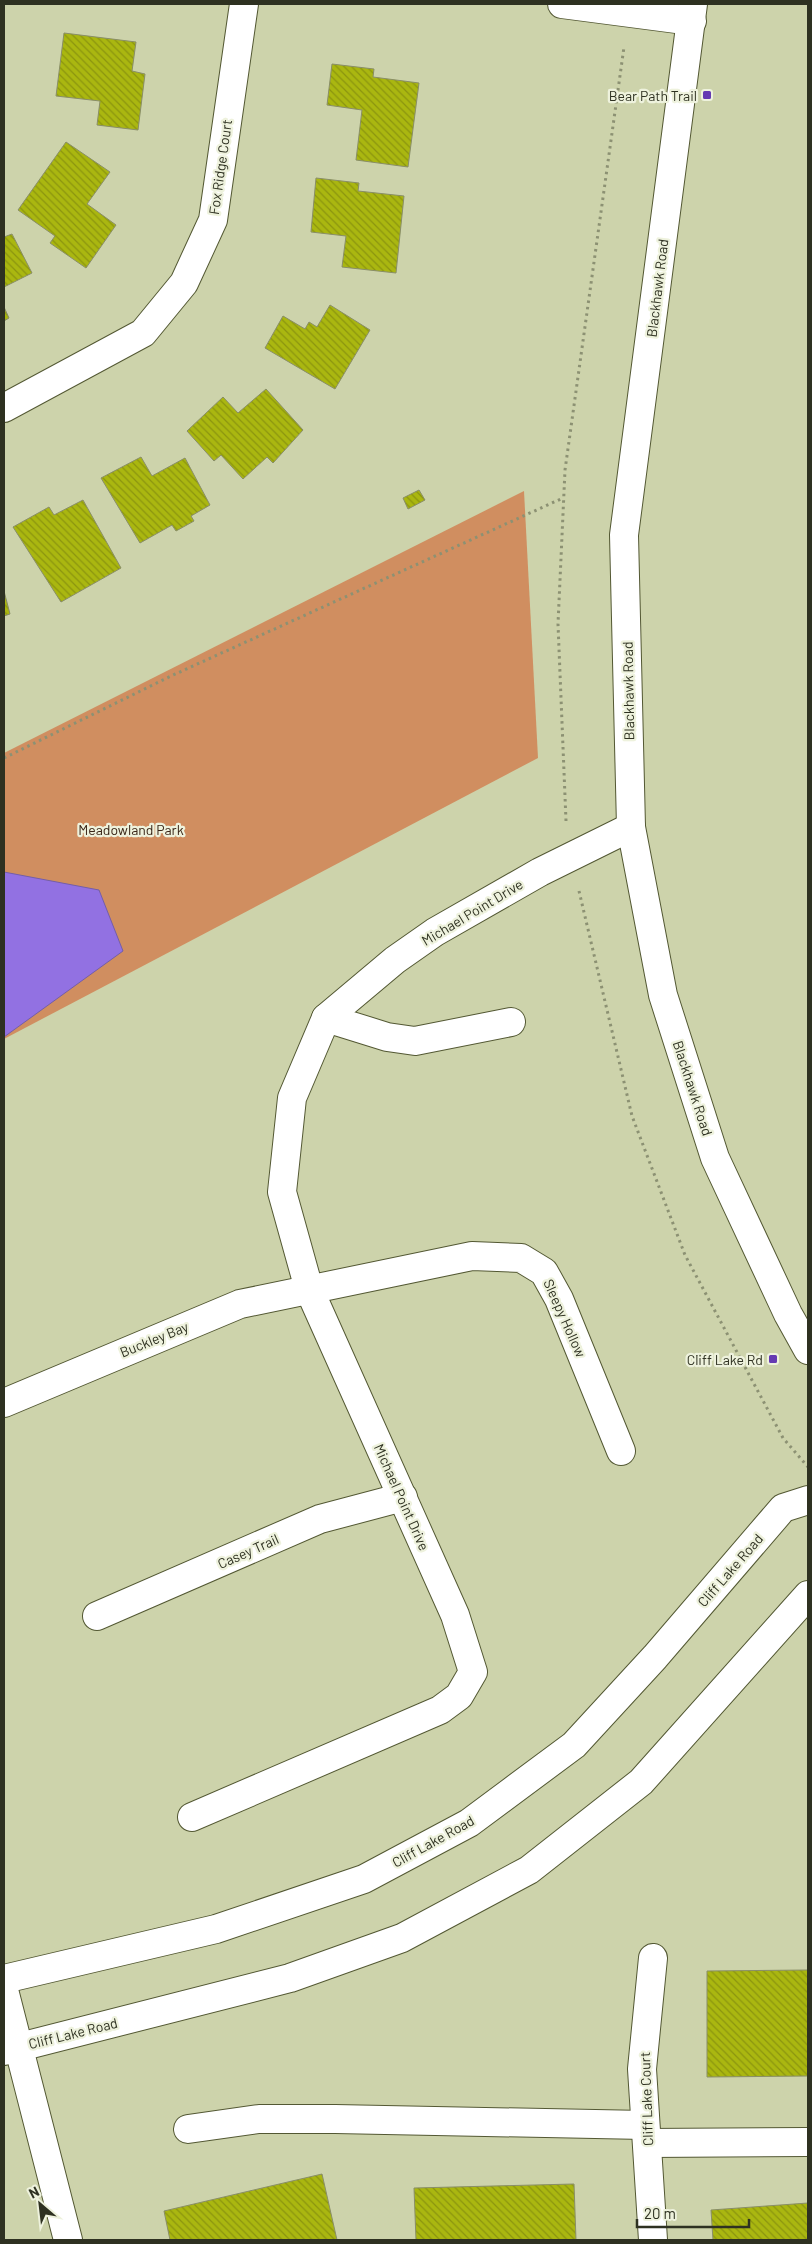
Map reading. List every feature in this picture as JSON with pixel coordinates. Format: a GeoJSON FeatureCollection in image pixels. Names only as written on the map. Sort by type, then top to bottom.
{"type":"FeatureCollection","features":[{"type":"Feature","properties":{"kind":"street","name":"Fox Ridge Court"},"geometry":{"type":"LineString","coordinates":[[4,408],[143,333],[184,283],[213,220],[244,4]]}},
{"type":"Feature","properties":{"kind":"street"},"geometry":{"type":"LineString","coordinates":[[562,4],[629,13],[692,12]]}},
{"type":"Feature","properties":{"kind":"street","name":"Blackhawk Road"},"geometry":{"type":"LineString","coordinates":[[692,12],[624,535],[631,827],[663,995],[716,1158],[788,1314],[808,1350]]}},
{"type":"Feature","properties":{"kind":"street","name":"Michael Point Drive"},"geometry":{"type":"LineString","coordinates":[[192,1817],[440,1710],[459,1696],[473,1672],[455,1616],[309,1289],[282,1192],[292,1098],[326,1018],[396,960],[435,932],[540,872],[631,827]]}},
{"type":"Feature","properties":{"kind":"street"},"geometry":{"type":"LineString","coordinates":[[326,1018],[387,1037],[415,1041],[511,1022]]}},
{"type":"Feature","properties":{"kind":"street","name":"Sleepy Hollow"},"geometry":{"type":"LineString","coordinates":[[309,1289],[472,1256],[521,1258],[544,1272],[559,1299],[621,1450]]}},
{"type":"Feature","properties":{"kind":"street","name":"Buckley Bay"},"geometry":{"type":"LineString","coordinates":[[4,1403],[240,1304],[309,1289]]}},
{"type":"Feature","properties":{"kind":"street","name":"Casey Trail"},"geometry":{"type":"LineString","coordinates":[[97,1616],[320,1519],[402,1497]]}},
{"type":"Feature","properties":{"kind":"street","name":"Cliff Lake Road"},"geometry":{"type":"LineString","coordinates":[[4,1979],[225,1926],[364,1879],[469,1823],[574,1745],[655,1657],[783,1508],[808,1500]]}},
{"type":"Feature","properties":{"kind":"street","name":"Cliff Lake Road"},"geometry":{"type":"LineString","coordinates":[[11,2049],[290,1978],[402,1938],[529,1870],[641,1782],[808,1595]]}},
{"type":"Feature","properties":{"kind":"street","name":"Cliff Lake Court"},"geometry":{"type":"LineString","coordinates":[[653,1958],[642,2069],[653,2240]]}},
{"type":"Feature","properties":{"kind":"street"},"geometry":{"type":"LineString","coordinates":[[4,1990],[11,2049],[68,2240]]}},
{"type":"Feature","properties":{"kind":"street"},"geometry":{"type":"LineString","coordinates":[[188,2128],[260,2119],[326,2119],[808,2142]]}},
{"type":"Feature","properties":{"kind":"path"},"geometry":{"type":"LineString","coordinates":[[4,758],[171,676],[564,498],[565,470],[606,190],[629,13]]}},
{"type":"Feature","properties":{"kind":"path"},"geometry":{"type":"LineString","coordinates":[[783,1438],[808,1468]]}},
{"type":"Feature","properties":{"kind":"green space","name":"Meadowland Park"},"geometry":{"type":"Polygon","coordinates":[[[524,491],[538,758],[4,1039],[4,753],[524,491]]]}},
{"type":"Feature","properties":{"kind":"shaded area"},"geometry":{"type":"Polygon","coordinates":[[[4,872],[99,890],[123,951],[4,1037],[4,872]]]}},
{"type":"Feature","properties":{"kind":"building"},"geometry":{"type":"Polygon","coordinates":[[[64,33],[136,42],[132,71],[145,74],[138,130],[97,125],[100,101],[56,96],[64,33]]]}},
{"type":"Feature","properties":{"kind":"building"},"geometry":{"type":"Polygon","coordinates":[[[332,64],[374,69],[373,77],[419,83],[408,167],[356,160],[362,110],[327,105],[332,64]]]}},
{"type":"Feature","properties":{"kind":"building"},"geometry":{"type":"Polygon","coordinates":[[[66,142],[110,172],[87,204],[116,225],[86,268],[50,243],[55,236],[18,210],[66,142]]]}},
{"type":"Feature","properties":{"kind":"building"},"geometry":{"type":"Polygon","coordinates":[[[316,178],[359,183],[358,191],[404,196],[396,273],[342,267],[346,236],[311,232],[316,178]]]}},
{"type":"Feature","properties":{"kind":"building"},"geometry":{"type":"Polygon","coordinates":[[[12,234],[32,273],[4,287],[4,237],[12,234]]]}},
{"type":"Feature","properties":{"kind":"building"},"geometry":{"type":"Polygon","coordinates":[[[330,305],[370,330],[335,389],[265,348],[283,316],[305,329],[309,322],[317,327],[330,305]]]}},
{"type":"Feature","properties":{"kind":"building"},"geometry":{"type":"Polygon","coordinates":[[[4,307],[9,318],[4,321],[4,307]]]}},
{"type":"Feature","properties":{"kind":"building"},"geometry":{"type":"Polygon","coordinates":[[[266,389],[303,430],[273,463],[267,457],[243,479],[221,455],[214,461],[187,431],[223,397],[238,413],[266,389]]]}},
{"type":"Feature","properties":{"kind":"building"},"geometry":{"type":"Polygon","coordinates":[[[141,457],[152,476],[185,458],[210,505],[191,516],[194,521],[176,531],[172,525],[140,543],[101,478],[141,457]]]}},
{"type":"Feature","properties":{"kind":"building"},"geometry":{"type":"Polygon","coordinates":[[[419,490],[425,500],[408,509],[403,498],[419,490]]]}},
{"type":"Feature","properties":{"kind":"building"},"geometry":{"type":"Polygon","coordinates":[[[83,500],[121,568],[61,602],[13,527],[49,507],[54,515],[83,500]]]}},
{"type":"Feature","properties":{"kind":"building"},"geometry":{"type":"Polygon","coordinates":[[[4,591],[10,614],[4,616],[4,591]]]}},
{"type":"Feature","properties":{"kind":"building"},"geometry":{"type":"Polygon","coordinates":[[[808,1970],[808,2076],[707,2077],[707,1971],[808,1970]]]}},
{"type":"Feature","properties":{"kind":"building"},"geometry":{"type":"Polygon","coordinates":[[[322,2174],[337,2240],[170,2240],[164,2211],[322,2174]]]}},
{"type":"Feature","properties":{"kind":"building"},"geometry":{"type":"Polygon","coordinates":[[[574,2184],[576,2240],[416,2240],[414,2188],[574,2184]]]}},
{"type":"Feature","properties":{"kind":"building"},"geometry":{"type":"Polygon","coordinates":[[[808,2203],[808,2240],[713,2240],[711,2210],[808,2203]]]}},
{"type":"Feature","properties":{"kind":"place","name":"Bear Path Trail"},"geometry":{"type":"Point","coordinates":[707,95]}},
{"type":"Feature","properties":{"kind":"place","name":"Cliff Lake Rd"},"geometry":{"type":"Point","coordinates":[773,1359]}}]}
